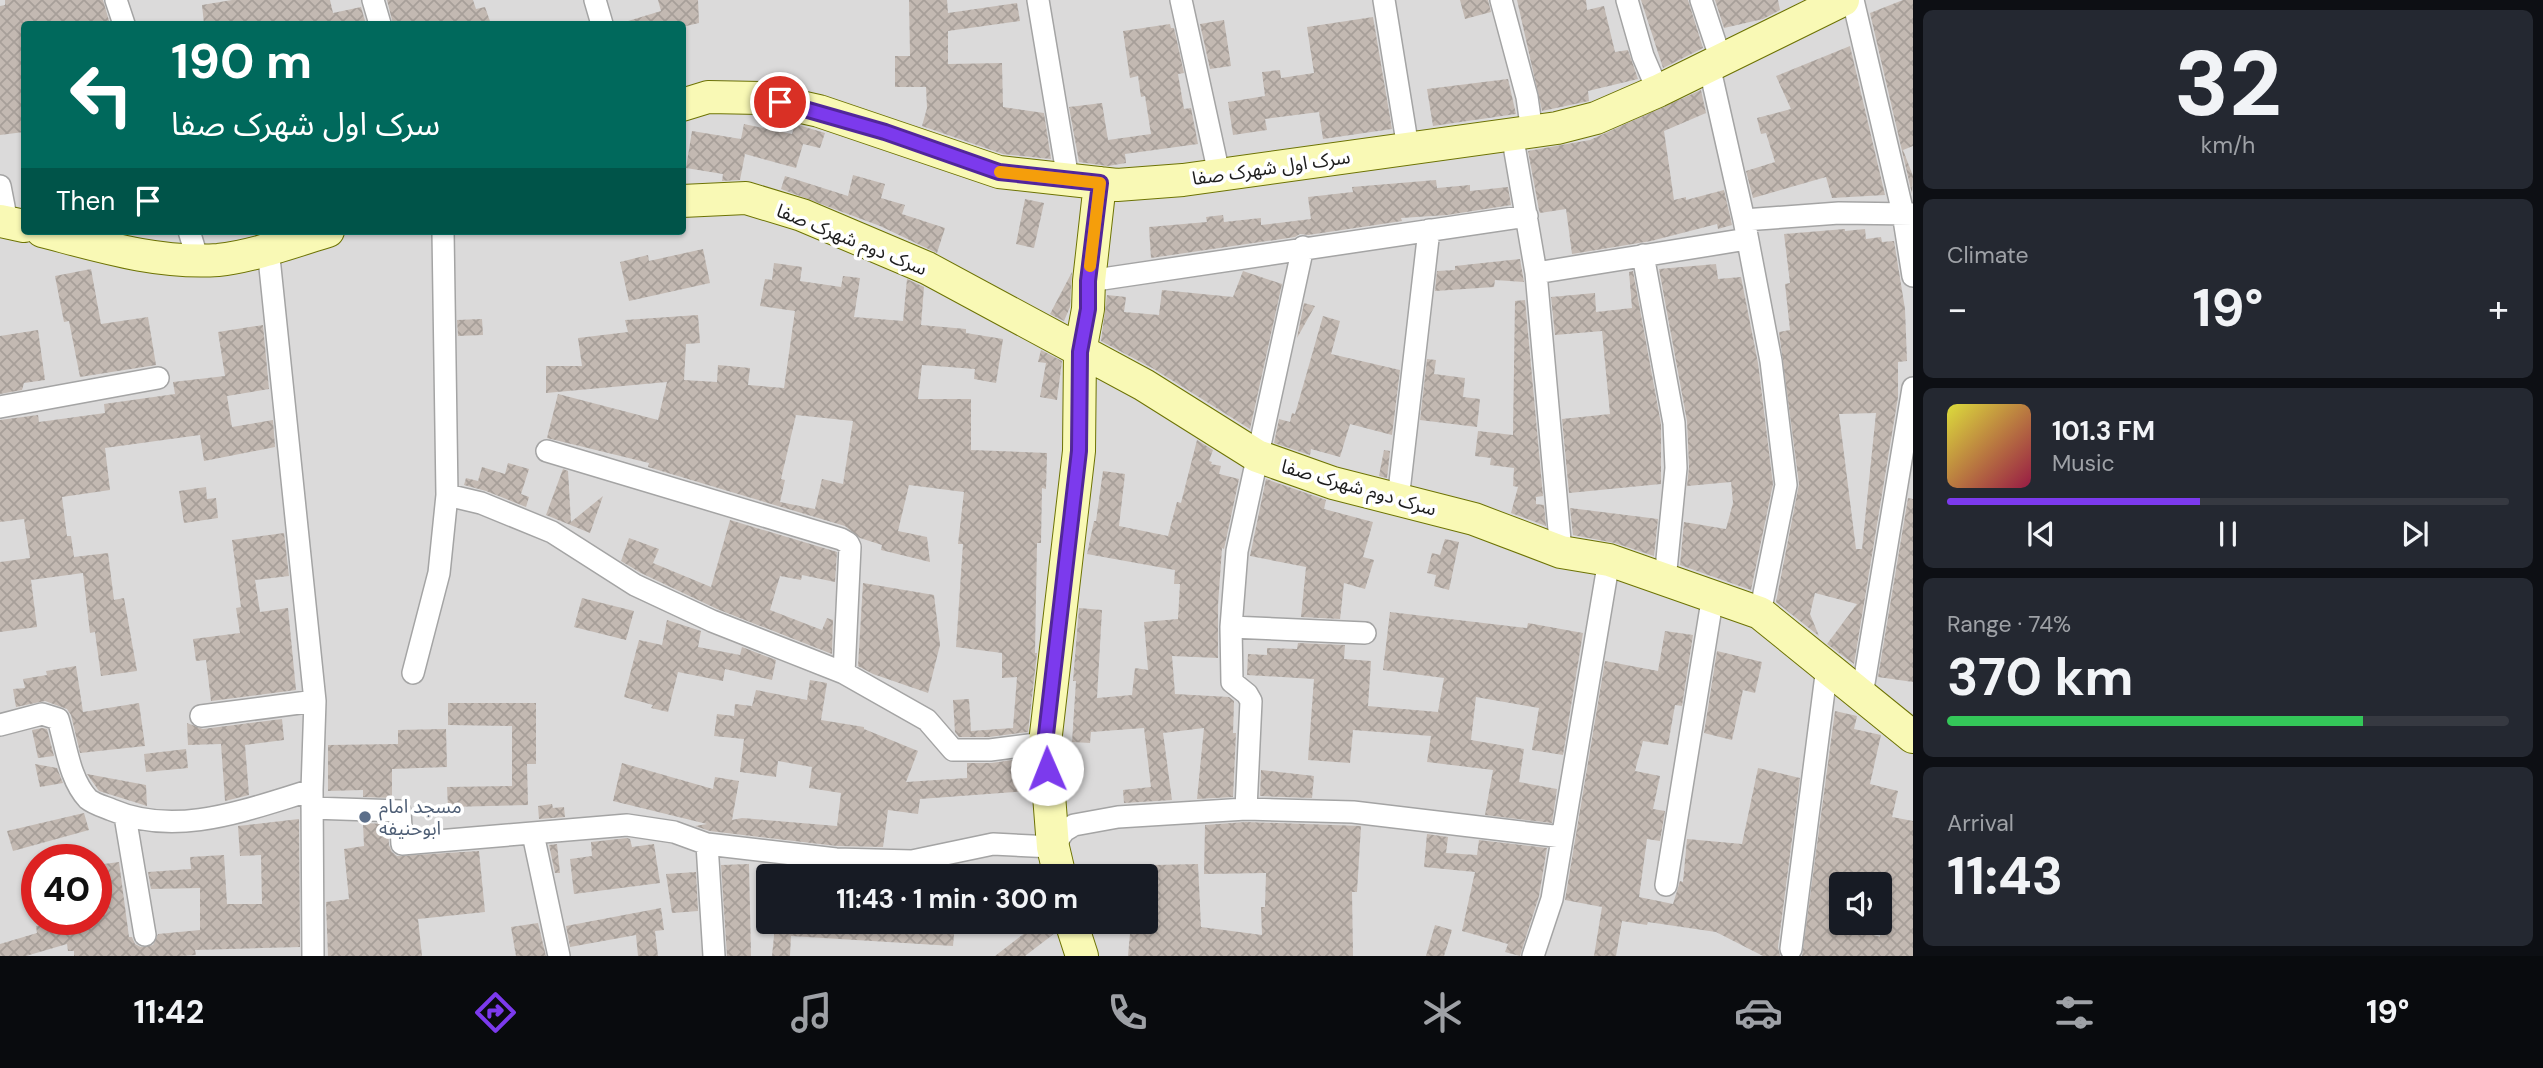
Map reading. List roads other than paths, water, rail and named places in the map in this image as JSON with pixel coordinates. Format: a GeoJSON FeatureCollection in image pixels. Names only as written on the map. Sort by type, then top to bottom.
{"type":"FeatureCollection","features":[{"type":"Feature","properties":{"kind":"street"},"geometry":{"type":"LineString","coordinates":[[116,0],[123,21]]}},
{"type":"Feature","properties":{"kind":"street"},"geometry":{"type":"LineString","coordinates":[[373,0],[379,21]]}},
{"type":"Feature","properties":{"kind":"street"},"geometry":{"type":"LineString","coordinates":[[595,0],[601,21]]}},
{"type":"Feature","properties":{"kind":"street"},"geometry":{"type":"LineString","coordinates":[[1038,0],[1068,179]]}},
{"type":"Feature","properties":{"kind":"street"},"geometry":{"type":"LineString","coordinates":[[1181,0],[1219,174]]}},
{"type":"Feature","properties":{"kind":"street"},"geometry":{"type":"LineString","coordinates":[[1384,0],[1408,148]]}},
{"type":"Feature","properties":{"kind":"street"},"geometry":{"type":"LineString","coordinates":[[1502,0],[1527,97],[1522,133],[1527,216],[1536,273],[1560,552]]}},
{"type":"Feature","properties":{"kind":"street"},"geometry":{"type":"LineString","coordinates":[[1627,0],[1643,56],[1658,91]]}},
{"type":"Feature","properties":{"kind":"street"},"geometry":{"type":"LineString","coordinates":[[1701,0],[1771,361],[1786,485],[1760,613]]}},
{"type":"Feature","properties":{"kind":"street","name":"سرک اول شهرک صفا"},"geometry":{"type":"LineString","coordinates":[[686,104],[708,97],[761,97],[845,120],[999,172],[1130,184],[1522,133],[1596,118],[1658,91],[1843,0]]}},
{"type":"Feature","properties":{"kind":"street"},"geometry":{"type":"LineString","coordinates":[[1853,0],[1908,213],[1913,276]]}},
{"type":"Feature","properties":{"kind":"street"},"geometry":{"type":"LineString","coordinates":[[1056,862],[1045,743],[1079,451],[1080,352],[1088,309],[1088,281],[1100,183]]}},
{"type":"Feature","properties":{"kind":"street"},"geometry":{"type":"LineString","coordinates":[[0,186],[10,223]]}},
{"type":"Feature","properties":{"kind":"street","name":"سرک دوم شهرک صفا"},"geometry":{"type":"LineString","coordinates":[[686,201],[746,198],[802,215],[927,268],[1144,385],[1257,456],[1333,483],[1474,519],[1560,552],[1609,560],[1760,613],[1913,737]]}},
{"type":"Feature","properties":{"kind":"street"},"geometry":{"type":"LineString","coordinates":[[1536,273],[1839,214],[1908,213]]}},
{"type":"Feature","properties":{"kind":"street"},"geometry":{"type":"LineString","coordinates":[[1088,281],[1303,247],[1527,216]]}},
{"type":"Feature","properties":{"kind":"street"},"geometry":{"type":"LineString","coordinates":[[1398,500],[1429,230]]}},
{"type":"Feature","properties":{"kind":"street"},"geometry":{"type":"LineString","coordinates":[[57,235],[130,254],[182,261],[194,246],[221,260],[314,235]]}},
{"type":"Feature","properties":{"kind":"street"},"geometry":{"type":"LineString","coordinates":[[413,673],[439,573],[447,495],[443,235]]}},
{"type":"Feature","properties":{"kind":"street"},"geometry":{"type":"LineString","coordinates":[[1246,809],[1251,701],[1247,694],[1232,682],[1231,626],[1237,551],[1303,247]]}},
{"type":"Feature","properties":{"kind":"street"},"geometry":{"type":"LineString","coordinates":[[268,248],[315,701],[312,799],[313,956]]}},
{"type":"Feature","properties":{"kind":"street"},"geometry":{"type":"LineString","coordinates":[[1643,254],[1674,423],[1676,468],[1665,580]]}},
{"type":"Feature","properties":{"kind":"street"},"geometry":{"type":"LineString","coordinates":[[0,407],[158,378]]}},
{"type":"Feature","properties":{"kind":"street"},"geometry":{"type":"LineString","coordinates":[[1862,695],[1913,388]]}},
{"type":"Feature","properties":{"kind":"street"},"geometry":{"type":"LineString","coordinates":[[547,451],[848,542],[850,587],[844,673]]}},
{"type":"Feature","properties":{"kind":"street"},"geometry":{"type":"LineString","coordinates":[[447,495],[481,503],[552,532],[635,585],[712,621],[844,673],[927,720],[953,750],[990,750],[1045,743]]}},
{"type":"Feature","properties":{"kind":"street"},"geometry":{"type":"LineString","coordinates":[[1533,956],[1552,899],[1609,560]]}},
{"type":"Feature","properties":{"kind":"street"},"geometry":{"type":"LineString","coordinates":[[1666,885],[1713,595]]}},
{"type":"Feature","properties":{"kind":"street"},"geometry":{"type":"LineString","coordinates":[[1231,626],[1365,633]]}},
{"type":"Feature","properties":{"kind":"street"},"geometry":{"type":"LineString","coordinates":[[1791,949],[1827,667]]}},
{"type":"Feature","properties":{"kind":"street"},"geometry":{"type":"LineString","coordinates":[[201,716],[315,701]]}},
{"type":"Feature","properties":{"kind":"street"},"geometry":{"type":"LineString","coordinates":[[0,725],[42,714],[58,719],[74,777],[89,800],[125,816],[174,822],[204,820],[312,799],[400,811],[402,844],[627,825],[674,832],[707,845],[836,859],[912,861],[993,844],[1056,862]]}},
{"type":"Feature","properties":{"kind":"street"},"geometry":{"type":"LineString","coordinates":[[1056,862],[1064,831],[1074,825],[1118,817],[1246,809],[1353,812],[1562,837]]}},
{"type":"Feature","properties":{"kind":"street"},"geometry":{"type":"LineString","coordinates":[[125,816],[145,935]]}},
{"type":"Feature","properties":{"kind":"street"},"geometry":{"type":"LineString","coordinates":[[533,834],[559,956]]}},
{"type":"Feature","properties":{"kind":"street"},"geometry":{"type":"LineString","coordinates":[[707,845],[714,956]]}},
{"type":"Feature","properties":{"kind":"street"},"geometry":{"type":"LineString","coordinates":[[1074,934],[1082,956]]}},
{"type":"Feature","properties":{"kind":"place","name":"مسجد امام ابوحنیفه"},"geometry":{"type":"Point","coordinates":[365,817]}}]}
